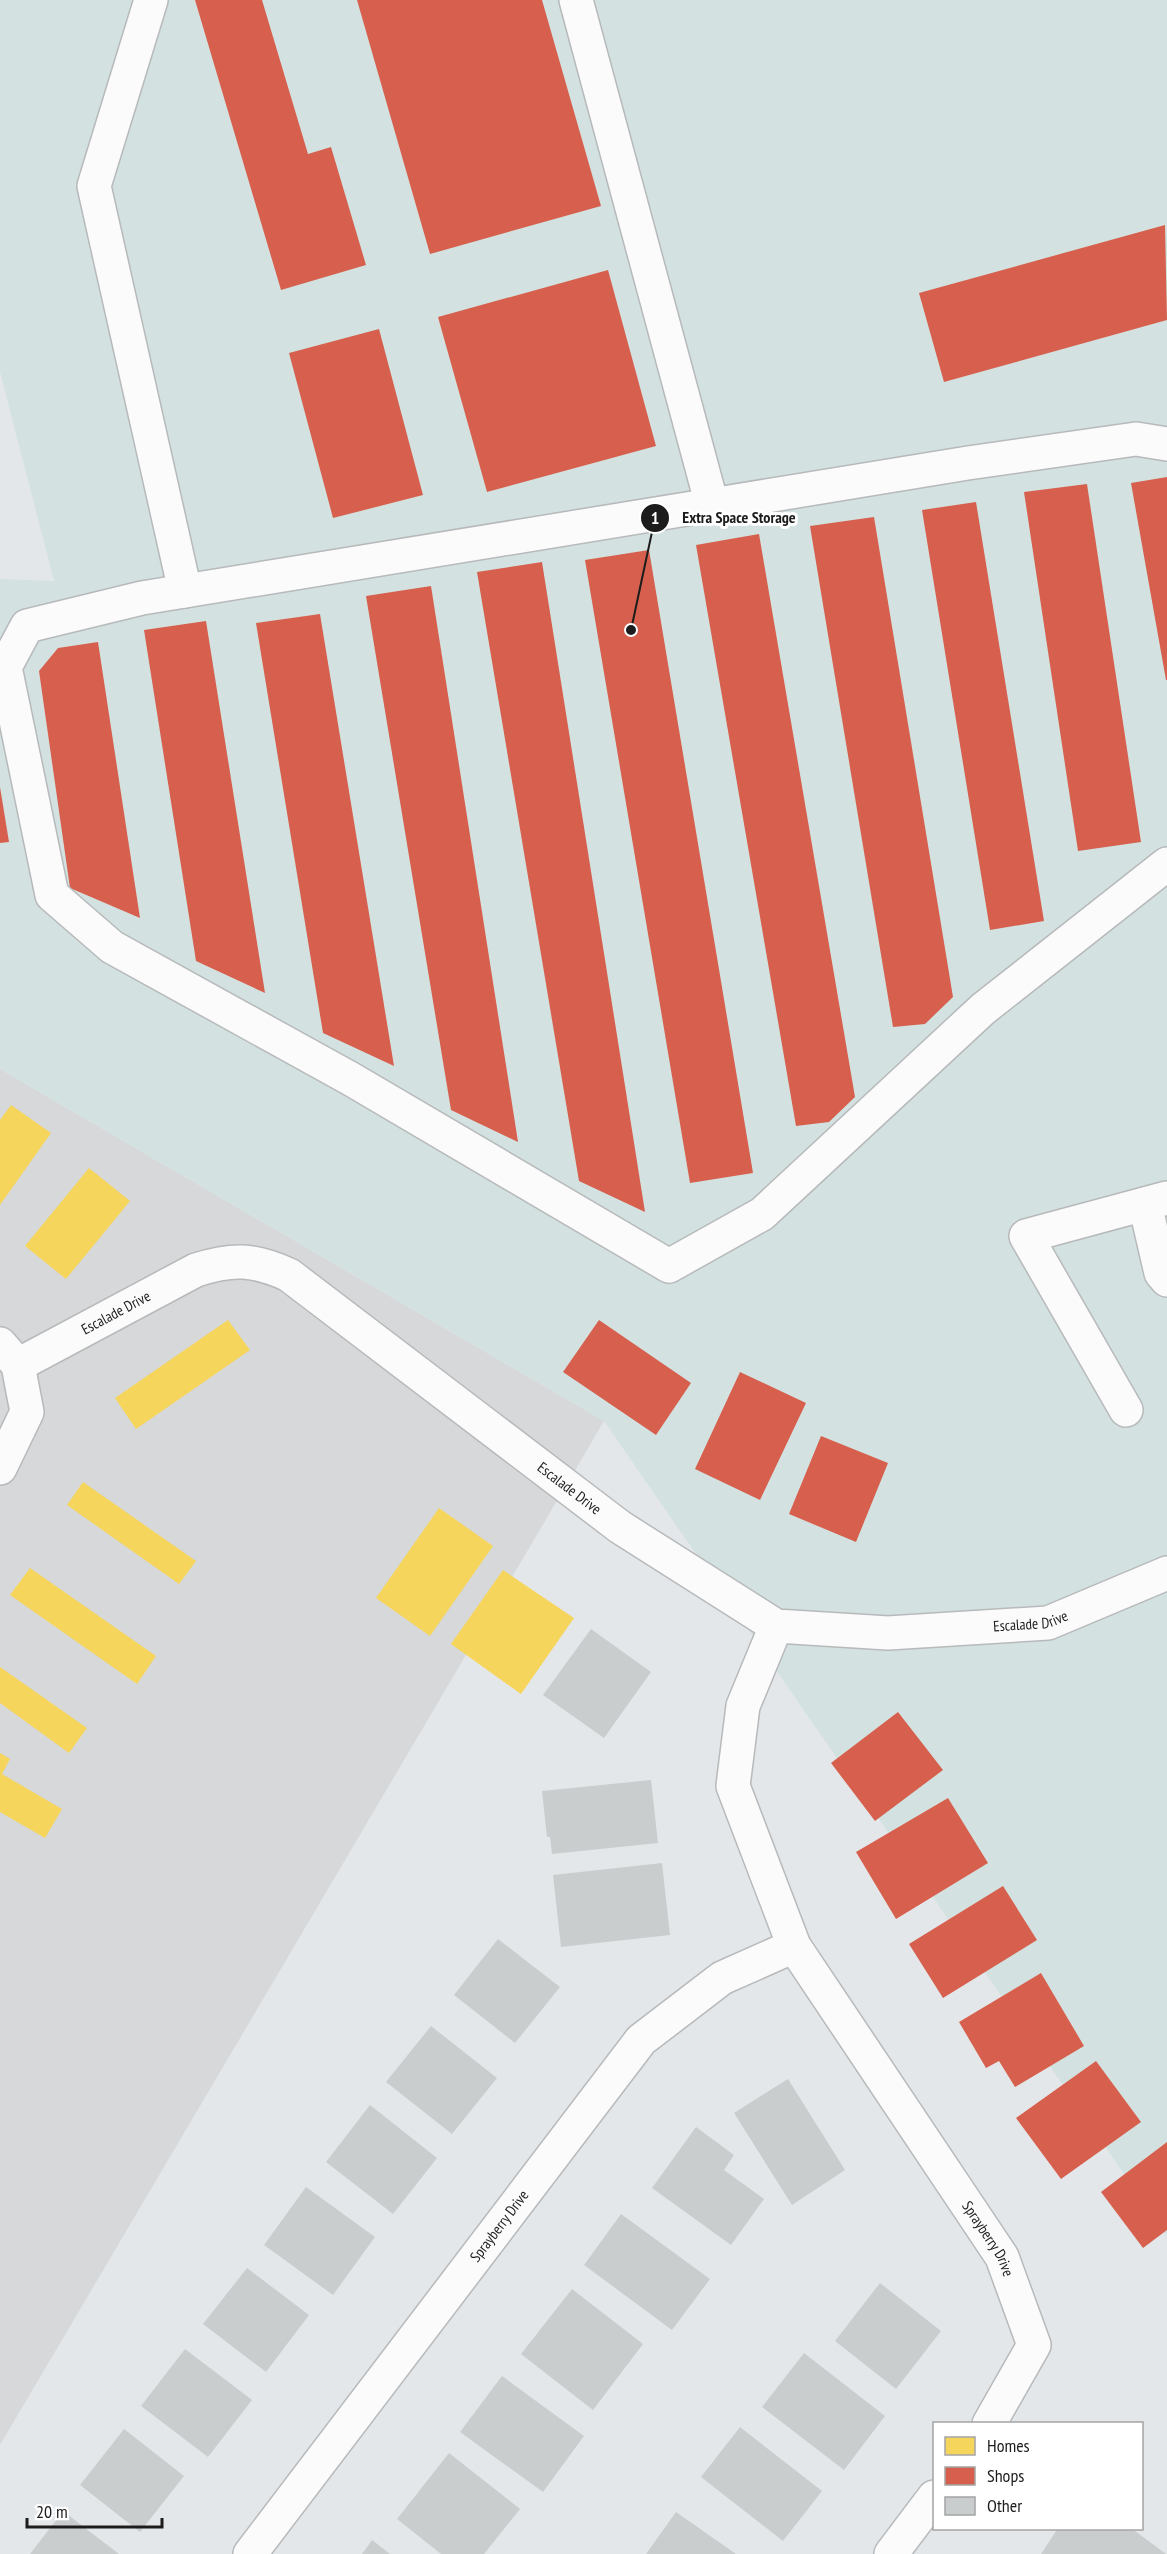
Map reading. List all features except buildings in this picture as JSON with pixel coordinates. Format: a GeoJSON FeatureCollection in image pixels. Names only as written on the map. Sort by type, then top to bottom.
{"type":"FeatureCollection","features":[{"type":"Feature","properties":{"kind":"street"},"geometry":{"type":"LineString","coordinates":[[151,0],[94,186],[185,591]]}},
{"type":"Feature","properties":{"kind":"street"},"geometry":{"type":"LineString","coordinates":[[576,0],[712,506]]}},
{"type":"Feature","properties":{"kind":"street"},"geometry":{"type":"LineString","coordinates":[[1167,444],[1136,438],[142,598],[27,626],[5,667],[52,896],[112,947],[351,1079],[669,1266],[762,1214],[983,1009],[1167,864]]}},
{"type":"Feature","properties":{"kind":"street"},"geometry":{"type":"LineString","coordinates":[[1126,1410],[1026,1236],[1156,1201],[1161,1273],[1167,1280]]}},
{"type":"Feature","properties":{"kind":"street","name":"Escalade Drive"},"geometry":{"type":"LineString","coordinates":[[9,1355],[196,1269],[240,1260],[268,1265],[299,1282],[620,1527],[776,1626],[888,1633],[1047,1623],[1167,1573]]}},
{"type":"Feature","properties":{"kind":"street"},"geometry":{"type":"LineString","coordinates":[[0,1468],[27,1412],[9,1355]]}},
{"type":"Feature","properties":{"kind":"street","name":"Sprayberry Drive"},"geometry":{"type":"LineString","coordinates":[[776,1626],[743,1706],[733,1786],[794,1946],[1002,2257],[1034,2345],[990,2422]]}},
{"type":"Feature","properties":{"kind":"street","name":"Sprayberry Drive"},"geometry":{"type":"LineString","coordinates":[[250,2554],[641,2040],[722,1978],[794,1946]]}},
{"type":"Feature","properties":{"kind":"street"},"geometry":{"type":"LineString","coordinates":[[891,2554],[933,2498]]}},
{"type":"Feature","properties":{"kind":"shaded area"},"geometry":{"type":"Polygon","coordinates":[[[0,0],[1167,0],[1167,2236],[604,1421],[0,1069],[0,579],[54,581],[0,372],[0,0]]]}},
{"type":"Feature","properties":{"kind":"shaded area"},"geometry":{"type":"Polygon","coordinates":[[[0,1069],[604,1421],[0,2445],[0,1069]]]}},
{"type":"Feature","properties":{"kind":"place","name":"Extra Space Storage"},"geometry":{"type":"Point","coordinates":[631,630]}}]}
